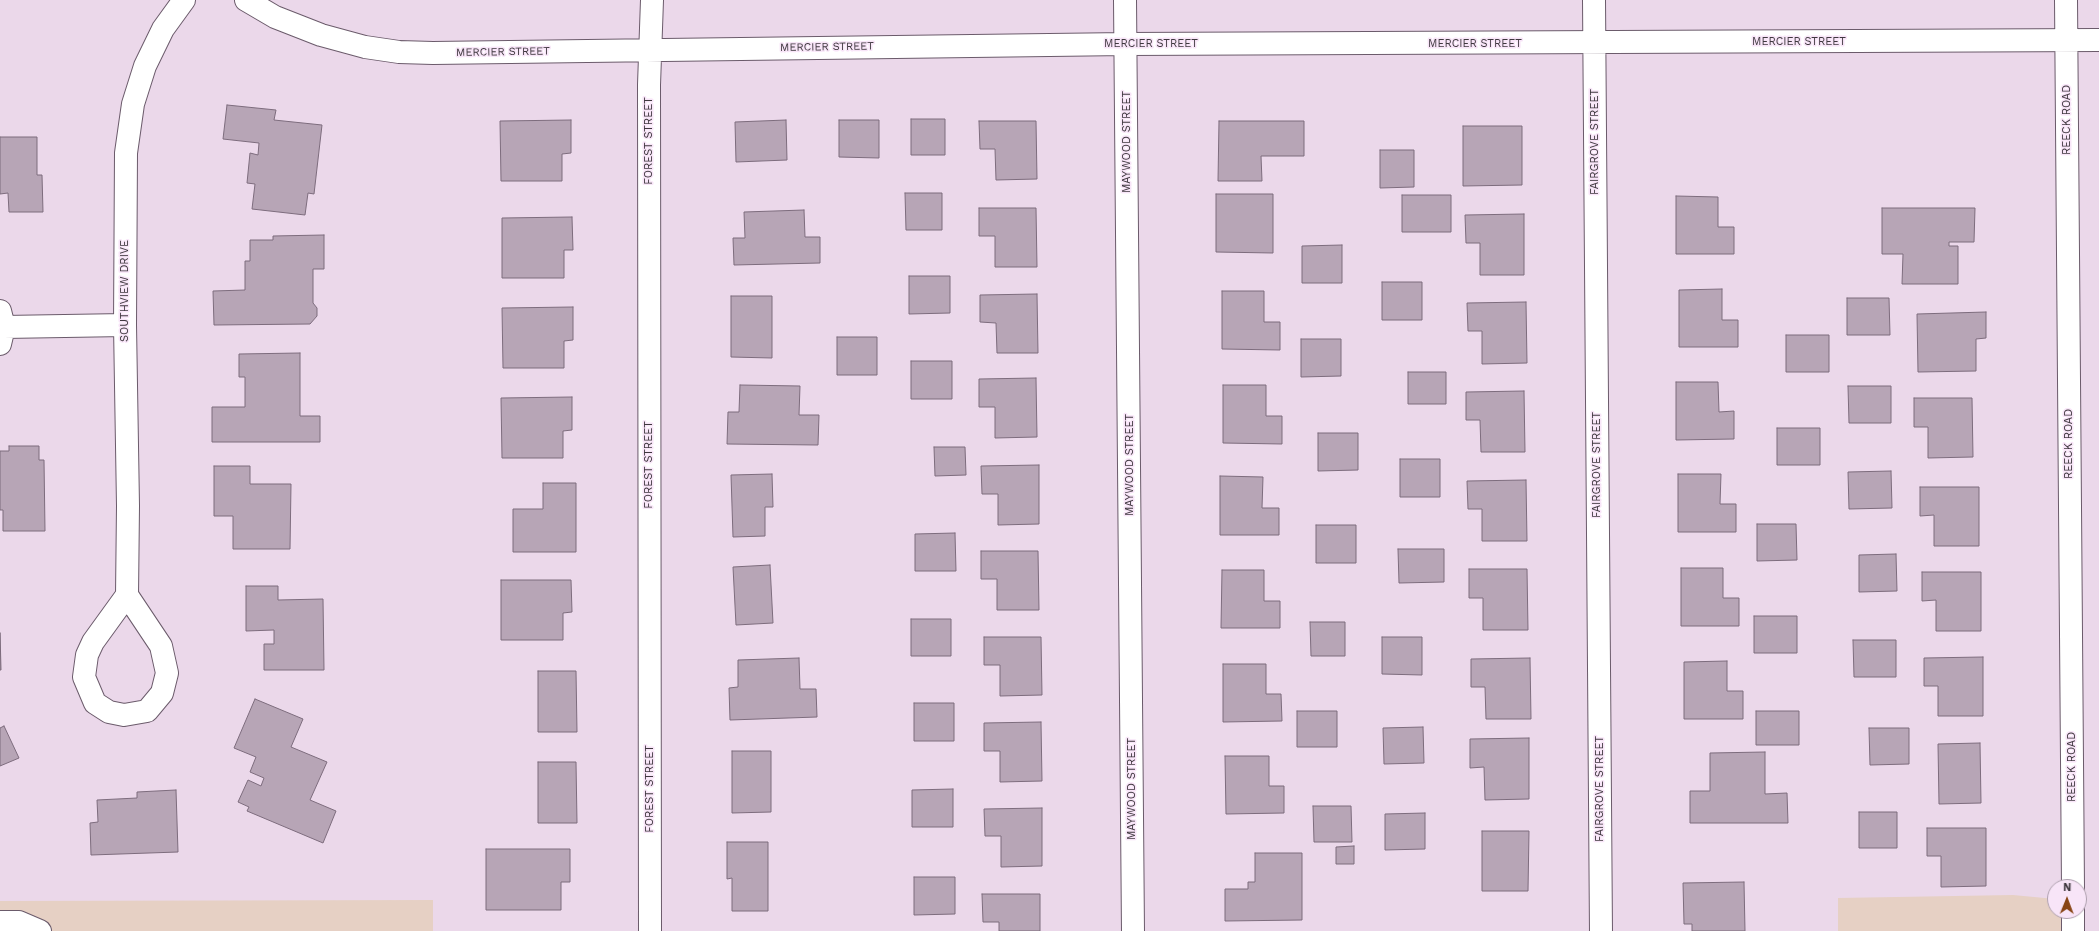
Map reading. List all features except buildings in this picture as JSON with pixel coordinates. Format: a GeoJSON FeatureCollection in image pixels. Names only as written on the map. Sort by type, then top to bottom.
{"type":"FeatureCollection","features":[{"type":"Feature","properties":{"kind":"street","name":"SOUTHVIEW DRIVE"},"geometry":{"type":"LineString","coordinates":[[127,595],[128,506],[125,324],[126,153],[133,104],[145,66],[163,30],[184,0]]}},
{"type":"Feature","properties":{"kind":"street","name":"MERCIER STREET"},"geometry":{"type":"LineString","coordinates":[[246,0],[276,17],[321,35],[365,47],[399,52],[433,53],[1126,44],[1594,44],[2099,40]]}},
{"type":"Feature","properties":{"kind":"street","name":"FOREST STREET"},"geometry":{"type":"LineString","coordinates":[[650,931],[649,49],[652,0]]}},
{"type":"Feature","properties":{"kind":"street","name":"MAYWOOD STREET"},"geometry":{"type":"LineString","coordinates":[[1125,0],[1133,931]]}},
{"type":"Feature","properties":{"kind":"street","name":"FAIRGROVE STREET"},"geometry":{"type":"LineString","coordinates":[[1594,0],[1601,931]]}},
{"type":"Feature","properties":{"kind":"street","name":"REECK ROAD"},"geometry":{"type":"LineString","coordinates":[[2066,0],[2073,879]]}},
{"type":"Feature","properties":{"kind":"street"},"geometry":{"type":"LineString","coordinates":[[1,327],[125,324]]}},
{"type":"Feature","properties":{"kind":"street"},"geometry":{"type":"LineString","coordinates":[[127,595],[161,646],[167,672],[162,693],[147,711],[124,715],[108,712],[95,703],[84,677],[87,655],[94,642],[127,595]]}},
{"type":"Feature","properties":{"kind":"street"},"geometry":{"type":"LineString","coordinates":[[2073,919],[2073,931]]}},
{"type":"Feature","properties":{"kind":"street"},"geometry":{"type":"LineString","coordinates":[[0,922],[18,922],[40,931]]}},
{"type":"Feature","properties":{"kind":"shaded area"},"geometry":{"type":"Polygon","coordinates":[[[2013,895],[2047,898],[2047,919],[2073,919],[2073,931],[1838,931],[1838,898],[2013,895]]]}},
{"type":"Feature","properties":{"kind":"shaded area"},"geometry":{"type":"Polygon","coordinates":[[[433,900],[433,931],[0,931],[0,901],[433,900]]]}}]}
